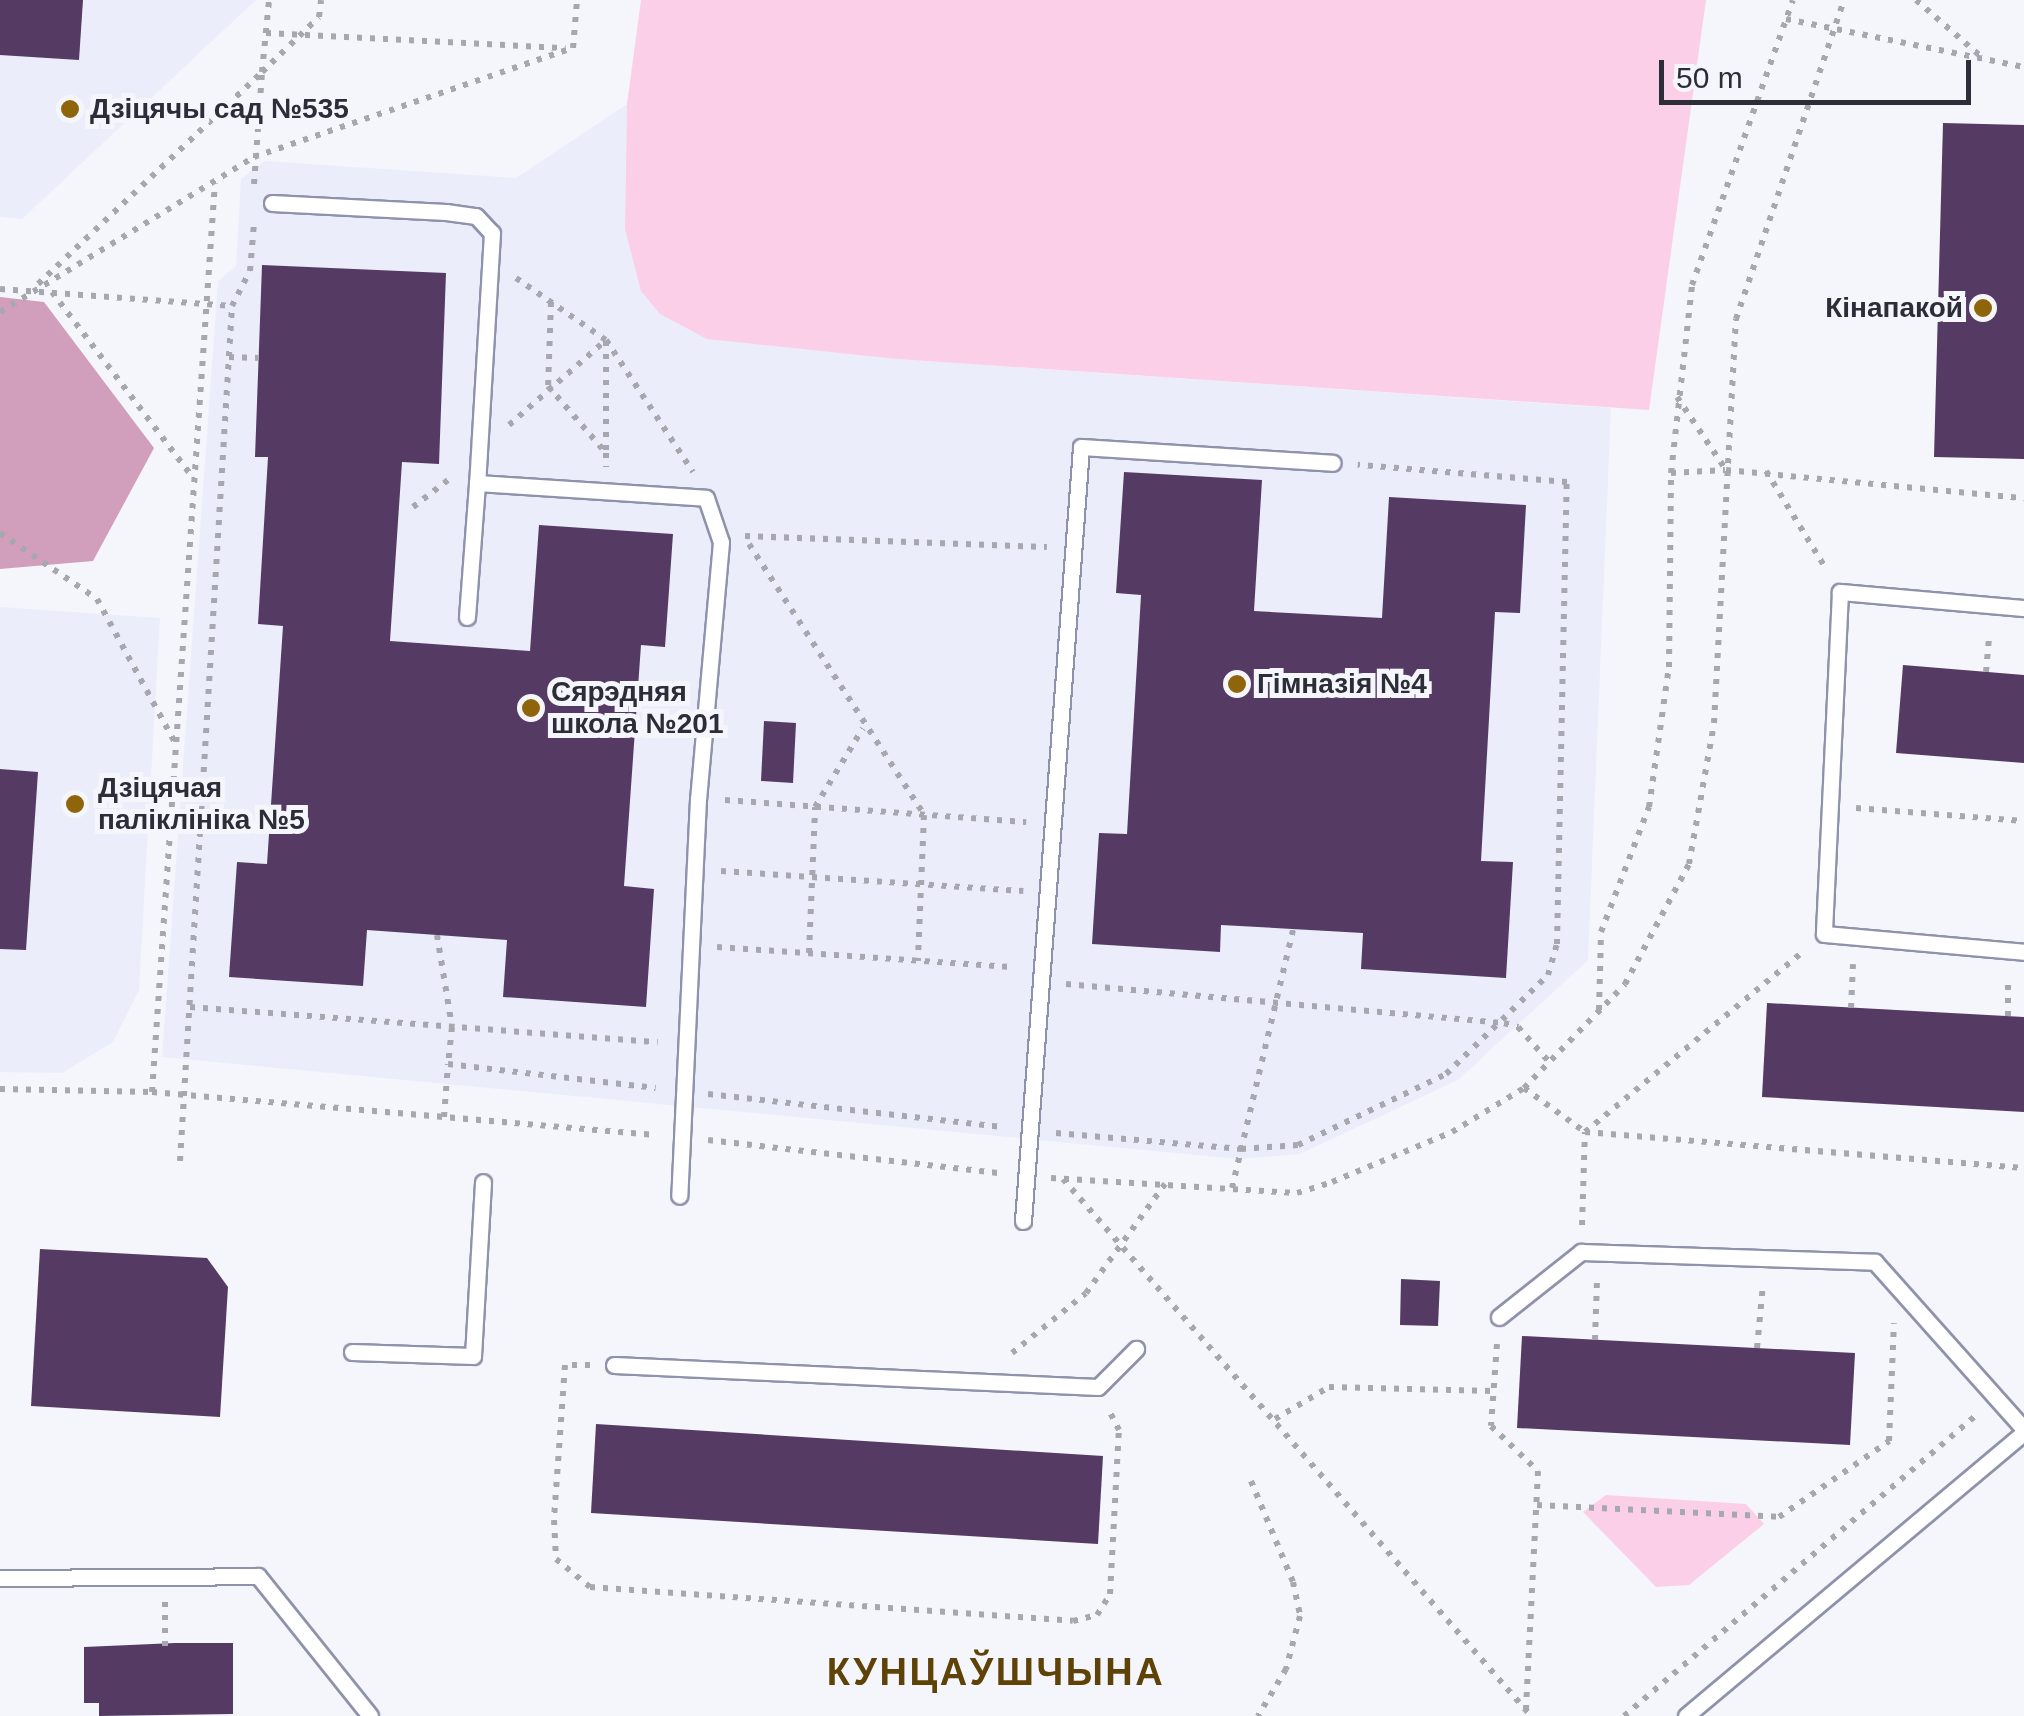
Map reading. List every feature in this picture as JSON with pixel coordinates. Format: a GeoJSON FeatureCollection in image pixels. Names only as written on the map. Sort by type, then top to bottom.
{"type":"FeatureCollection","features":[{"type":"Feature","properties":{"kind":"lane"},"geometry":{"type":"LineString","coordinates":[[272,203],[476,216],[492,233],[467,617]]}},
{"type":"Feature","properties":{"kind":"lane"},"geometry":{"type":"LineString","coordinates":[[1023,1221],[1081,447],[1332,463]]}},
{"type":"Feature","properties":{"kind":"lane"},"geometry":{"type":"LineString","coordinates":[[477,483],[606,488],[706,498],[721,542],[698,798],[679,1196]]}},
{"type":"Feature","properties":{"kind":"lane"},"geometry":{"type":"LineString","coordinates":[[2016,951],[1824,934],[1840,592],[2024,608]]}},
{"type":"Feature","properties":{"kind":"lane"},"geometry":{"type":"LineString","coordinates":[[352,1352],[474,1356],[483,1182]]}},
{"type":"Feature","properties":{"kind":"lane"},"geometry":{"type":"LineString","coordinates":[[1500,1318],[1581,1252],[1874,1262],[2024,1430],[1686,1716]]}},
{"type":"Feature","properties":{"kind":"lane"},"geometry":{"type":"LineString","coordinates":[[614,1365],[1098,1387],[1136,1350]]}},
{"type":"Feature","properties":{"kind":"lane"},"geometry":{"type":"LineString","coordinates":[[0,1578],[258,1576],[370,1716]]}},
{"type":"Feature","properties":{"kind":"path"},"geometry":{"type":"LineString","coordinates":[[254,157],[268,0]]}},
{"type":"Feature","properties":{"kind":"path"},"geometry":{"type":"LineString","coordinates":[[30,292],[319,18],[321,0]]}},
{"type":"Feature","properties":{"kind":"path"},"geometry":{"type":"LineString","coordinates":[[572,48],[577,0]]}},
{"type":"Feature","properties":{"kind":"path"},"geometry":{"type":"LineString","coordinates":[[1598,1012],[1600,932],[1648,807],[1670,668],[1671,472],[1676,396],[1692,285],[1793,0]]}},
{"type":"Feature","properties":{"kind":"path"},"geometry":{"type":"LineString","coordinates":[[1529,1713],[1124,1245],[1063,1180],[1297,1192],[1332,1182],[1452,1132],[1524,1088],[1625,984],[1690,864],[1714,723],[1736,319],[1844,0]]}},
{"type":"Feature","properties":{"kind":"path"},"geometry":{"type":"LineString","coordinates":[[1916,0],[1986,61]]}},
{"type":"Feature","properties":{"kind":"path"},"geometry":{"type":"LineString","coordinates":[[1786,19],[2024,67]]}},
{"type":"Feature","properties":{"kind":"path"},"geometry":{"type":"LineString","coordinates":[[266,33],[572,48]]}},
{"type":"Feature","properties":{"kind":"path"},"geometry":{"type":"LineString","coordinates":[[0,312],[254,157],[572,48]]}},
{"type":"Feature","properties":{"kind":"path"},"geometry":{"type":"LineString","coordinates":[[152,1092],[216,182]]}},
{"type":"Feature","properties":{"kind":"path"},"geometry":{"type":"LineString","coordinates":[[180,1161],[232,306],[250,271],[254,217],[272,203]]}},
{"type":"Feature","properties":{"kind":"path"},"geometry":{"type":"LineString","coordinates":[[0,289],[232,306]]}},
{"type":"Feature","properties":{"kind":"path"},"geometry":{"type":"LineString","coordinates":[[52,292],[194,479]]}},
{"type":"Feature","properties":{"kind":"path"},"geometry":{"type":"LineString","coordinates":[[606,453],[548,386],[551,302],[606,340],[706,498],[744,536],[863,728],[924,814],[918,961]]}},
{"type":"Feature","properties":{"kind":"path"},"geometry":{"type":"LineString","coordinates":[[606,340],[606,488]]}},
{"type":"Feature","properties":{"kind":"path"},"geometry":{"type":"LineString","coordinates":[[229,357],[258,358]]}},
{"type":"Feature","properties":{"kind":"path"},"geometry":{"type":"LineString","coordinates":[[1676,396],[1726,470]]}},
{"type":"Feature","properties":{"kind":"path"},"geometry":{"type":"LineString","coordinates":[[448,1064],[1028,1130],[1241,1149],[1298,1145],[1446,1074],[1504,1023],[1548,975],[1557,944],[1566,482],[1332,463]]}},
{"type":"Feature","properties":{"kind":"path"},"geometry":{"type":"LineString","coordinates":[[1671,472],[1766,471],[2024,498]]}},
{"type":"Feature","properties":{"kind":"path"},"geometry":{"type":"LineString","coordinates":[[1766,471],[1819,558]]}},
{"type":"Feature","properties":{"kind":"path"},"geometry":{"type":"LineString","coordinates":[[0,533],[97,600],[174,741]]}},
{"type":"Feature","properties":{"kind":"path"},"geometry":{"type":"LineString","coordinates":[[744,536],[1074,548]]}},
{"type":"Feature","properties":{"kind":"path"},"geometry":{"type":"LineString","coordinates":[[1986,672],[1991,605]]}},
{"type":"Feature","properties":{"kind":"path"},"geometry":{"type":"LineString","coordinates":[[809,953],[815,807],[863,728]]}},
{"type":"Feature","properties":{"kind":"path"},"geometry":{"type":"LineString","coordinates":[[698,798],[1052,824]]}},
{"type":"Feature","properties":{"kind":"path"},"geometry":{"type":"LineString","coordinates":[[1830,806],[2024,821]]}},
{"type":"Feature","properties":{"kind":"path"},"geometry":{"type":"LineString","coordinates":[[695,869],[1046,892]]}},
{"type":"Feature","properties":{"kind":"path"},"geometry":{"type":"LineString","coordinates":[[1232,1188],[1292,929]]}},
{"type":"Feature","properties":{"kind":"path"},"geometry":{"type":"LineString","coordinates":[[1582,1207],[1585,1132],[1824,934]]}},
{"type":"Feature","properties":{"kind":"path"},"geometry":{"type":"LineString","coordinates":[[437,935],[452,1027],[444,1118]]}},
{"type":"Feature","properties":{"kind":"path"},"geometry":{"type":"LineString","coordinates":[[1851,1008],[1854,937]]}},
{"type":"Feature","properties":{"kind":"path"},"geometry":{"type":"LineString","coordinates":[[691,945],[918,961],[1504,1023],[1518,1027],[1551,1064]]}},
{"type":"Feature","properties":{"kind":"path"},"geometry":{"type":"LineString","coordinates":[[2008,1016],[2016,951]]}},
{"type":"Feature","properties":{"kind":"path"},"geometry":{"type":"LineString","coordinates":[[190,1007],[687,1044]]}},
{"type":"Feature","properties":{"kind":"path"},"geometry":{"type":"LineString","coordinates":[[1524,1088],[1585,1132],[2024,1168]]}},
{"type":"Feature","properties":{"kind":"path"},"geometry":{"type":"LineString","coordinates":[[0,1089],[152,1092],[682,1137],[1026,1176]]}},
{"type":"Feature","properties":{"kind":"path"},"geometry":{"type":"LineString","coordinates":[[976,1383],[1086,1292],[1165,1184]]}},
{"type":"Feature","properties":{"kind":"path"},"geometry":{"type":"LineString","coordinates":[[1595,1340],[1598,1252]]}},
{"type":"Feature","properties":{"kind":"path"},"geometry":{"type":"LineString","coordinates":[[1757,1348],[1765,1258]]}},
{"type":"Feature","properties":{"kind":"path"},"geometry":{"type":"LineString","coordinates":[[1537,1506],[1779,1516],[1889,1441],[1896,1285]]}},
{"type":"Feature","properties":{"kind":"path"},"geometry":{"type":"LineString","coordinates":[[1500,1318],[1491,1426],[1538,1472],[1529,1713]]}},
{"type":"Feature","properties":{"kind":"path"},"geometry":{"type":"LineString","coordinates":[[614,1365],[565,1365],[556,1559],[590,1587],[1074,1621],[1097,1615],[1110,1594],[1118,1430],[1098,1387]]}},
{"type":"Feature","properties":{"kind":"path"},"geometry":{"type":"LineString","coordinates":[[1276,1420],[1329,1387],[1493,1391]]}},
{"type":"Feature","properties":{"kind":"path"},"geometry":{"type":"LineString","coordinates":[[1624,1716],[1997,1397]]}},
{"type":"Feature","properties":{"kind":"path"},"geometry":{"type":"LineString","coordinates":[[1251,1480],[1293,1582],[1300,1616],[1286,1668],[1258,1716]]}},
{"type":"Feature","properties":{"kind":"path"},"geometry":{"type":"LineString","coordinates":[[164,1577],[165,1650]]}},
{"type":"Feature","properties":{"kind":"shaded area","name":"Дзіцячы сад №535"},"geometry":{"type":"Polygon","coordinates":[[[0,0],[256,0],[22,219],[0,217],[0,0]]]}},
{"type":"Feature","properties":{"kind":"shaded area"},"geometry":{"type":"Polygon","coordinates":[[[641,0],[1706,0],[1649,410],[897,359],[707,339],[660,314],[641,291],[625,229],[627,104],[641,0]]]}},
{"type":"Feature","properties":{"kind":"shaded area"},"geometry":{"type":"Polygon","coordinates":[[[627,104],[625,229],[897,359],[1611,408],[1588,960],[1458,1080],[1300,1154],[1239,1159],[162,1057],[218,281],[236,266],[241,179],[265,161],[516,178],[627,104]]]}},
{"type":"Feature","properties":{"kind":"shaded area"},"geometry":{"type":"Polygon","coordinates":[[[0,297],[44,302],[154,448],[93,561],[0,569],[0,297]]]}},
{"type":"Feature","properties":{"kind":"shaded area","name":"Дзіцячая паліклініка №5"},"geometry":{"type":"Polygon","coordinates":[[[0,607],[160,618],[139,990],[113,1042],[62,1073],[0,1072],[0,607]]]}},
{"type":"Feature","properties":{"kind":"shaded area"},"geometry":{"type":"Polygon","coordinates":[[[1606,1495],[1746,1504],[1764,1524],[1689,1585],[1656,1587],[1583,1512],[1606,1495]]]}},
{"type":"Feature","properties":{"kind":"building"},"geometry":{"type":"Polygon","coordinates":[[[0,0],[83,0],[79,60],[0,55],[0,0]]]}},
{"type":"Feature","properties":{"kind":"building"},"geometry":{"type":"Polygon","coordinates":[[[1943,123],[2024,125],[2024,459],[1934,457],[1943,123]]]}},
{"type":"Feature","properties":{"kind":"building"},"geometry":{"type":"Polygon","coordinates":[[[262,265],[446,273],[439,464],[402,462],[390,641],[530,651],[539,525],[673,534],[665,647],[641,645],[624,886],[654,889],[646,1007],[503,997],[507,940],[367,930],[363,986],[229,977],[237,862],[267,864],[283,626],[258,624],[268,457],[255,457],[262,265]]]}},
{"type":"Feature","properties":{"kind":"building"},"geometry":{"type":"Polygon","coordinates":[[[1124,472],[1262,480],[1254,611],[1382,618],[1389,497],[1526,505],[1520,613],[1495,612],[1481,861],[1513,862],[1506,978],[1361,969],[1363,933],[1221,925],[1220,952],[1092,944],[1099,833],[1127,834],[1141,595],[1116,593],[1124,472]]]}},
{"type":"Feature","properties":{"kind":"building"},"geometry":{"type":"Polygon","coordinates":[[[1903,665],[2024,675],[2024,763],[1896,753],[1903,665]]]}},
{"type":"Feature","properties":{"kind":"building"},"geometry":{"type":"Polygon","coordinates":[[[764,721],[796,723],[793,783],[761,781],[764,721]]]}},
{"type":"Feature","properties":{"kind":"building"},"geometry":{"type":"Polygon","coordinates":[[[0,769],[38,772],[26,950],[0,949],[0,769]]]}},
{"type":"Feature","properties":{"kind":"building"},"geometry":{"type":"Polygon","coordinates":[[[1767,1003],[2024,1017],[2024,1112],[1762,1097],[1767,1003]]]}},
{"type":"Feature","properties":{"kind":"building"},"geometry":{"type":"Polygon","coordinates":[[[40,1249],[207,1258],[228,1287],[220,1417],[31,1406],[40,1249]]]}},
{"type":"Feature","properties":{"kind":"building"},"geometry":{"type":"Polygon","coordinates":[[[1401,1279],[1440,1281],[1438,1326],[1400,1325],[1401,1279]]]}},
{"type":"Feature","properties":{"kind":"building"},"geometry":{"type":"Polygon","coordinates":[[[1522,1336],[1855,1353],[1850,1445],[1517,1428],[1522,1336]]]}},
{"type":"Feature","properties":{"kind":"building"},"geometry":{"type":"Polygon","coordinates":[[[596,1424],[1103,1456],[1098,1544],[591,1513],[596,1424]]]}},
{"type":"Feature","properties":{"kind":"building"},"geometry":{"type":"Polygon","coordinates":[[[233,1643],[233,1714],[99,1716],[99,1703],[84,1703],[84,1647],[233,1643]]]}},
{"type":"Feature","properties":{"kind":"place","name":"Дзіцячы сад №535"},"geometry":{"type":"Point","coordinates":[70,109]}},
{"type":"Feature","properties":{"kind":"place","name":"Кінапакой"},"geometry":{"type":"Point","coordinates":[1983,308]}},
{"type":"Feature","properties":{"kind":"place","name":"Гімназія №4"},"geometry":{"type":"Point","coordinates":[1237,684]}},
{"type":"Feature","properties":{"kind":"place","name":"Сярэдняя школа №201"},"geometry":{"type":"Point","coordinates":[531,708]}},
{"type":"Feature","properties":{"kind":"place","name":"Дзіцячая паліклініка №5"},"geometry":{"type":"Point","coordinates":[75,804]}},
{"type":"Feature","properties":{"kind":"district","name":"КУНЦАЎШЧЫНА"},"geometry":{"type":"Point","coordinates":[996,1673]}}]}
